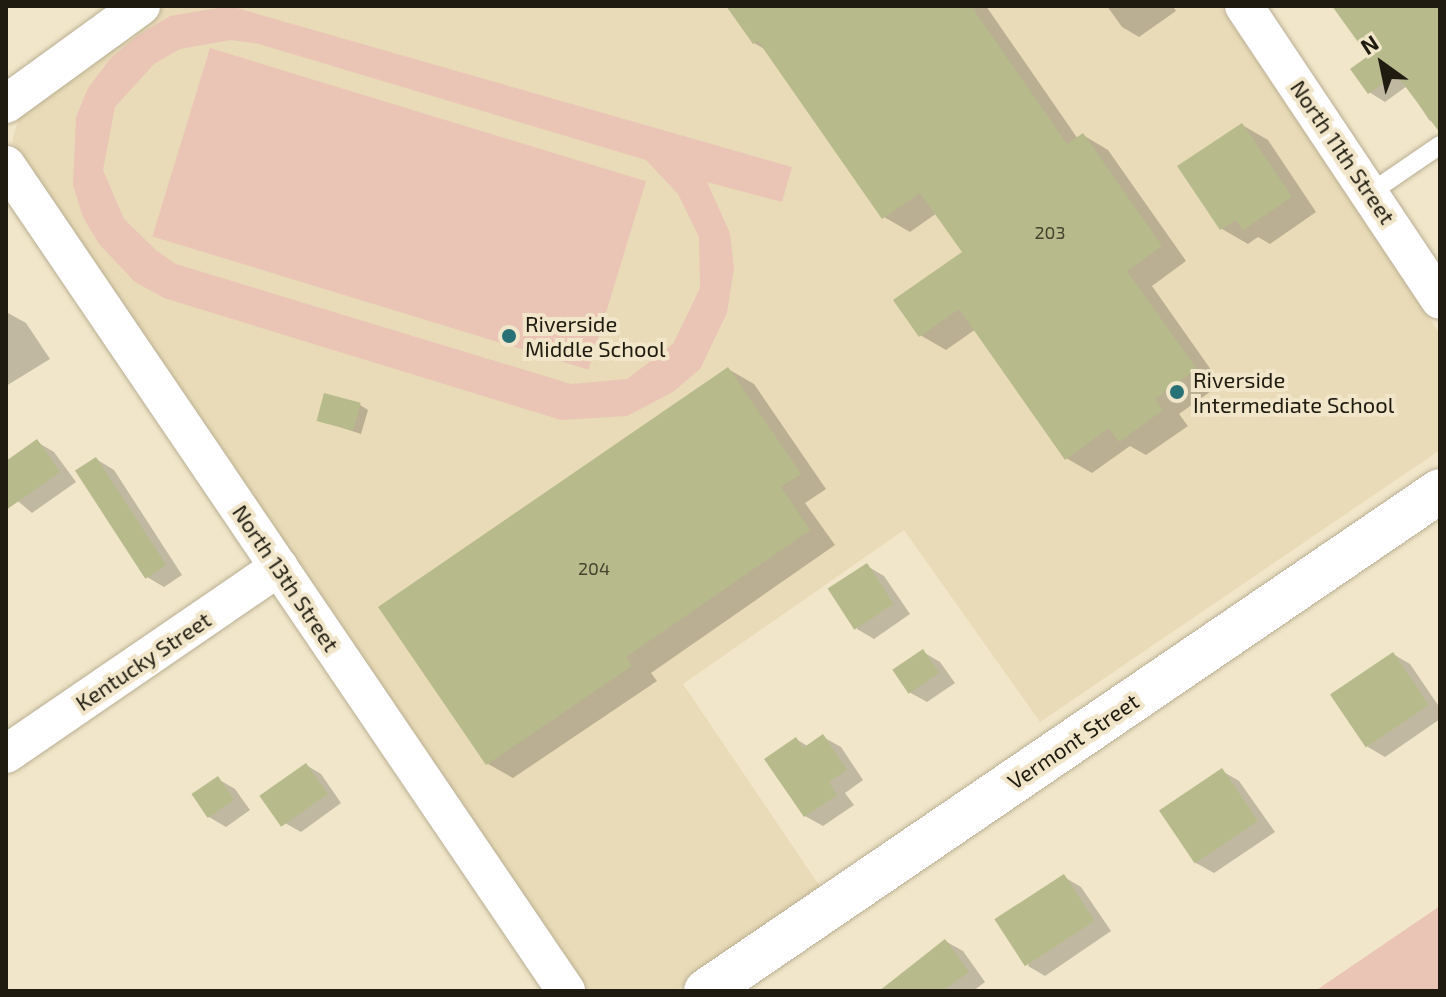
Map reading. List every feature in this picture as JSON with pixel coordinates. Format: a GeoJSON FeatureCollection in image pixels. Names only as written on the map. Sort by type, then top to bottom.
{"type":"FeatureCollection","features":[{"type":"Feature","properties":{"kind":"street"},"geometry":{"type":"LineString","coordinates":[[6,104],[141,6]]}},
{"type":"Feature","properties":{"kind":"street","name":"North 11th Street"},"geometry":{"type":"LineString","coordinates":[[1244,6],[1440,300]]}},
{"type":"Feature","properties":{"kind":"street","name":"North 13th Street"},"geometry":{"type":"LineString","coordinates":[[6,165],[566,991]]}},
{"type":"Feature","properties":{"kind":"street","name":"Vermont Street"},"geometry":{"type":"LineString","coordinates":[[706,991],[1440,491]]}},
{"type":"Feature","properties":{"kind":"street","name":"Kentucky Street"},"geometry":{"type":"LineString","coordinates":[[6,754],[279,567]]}},
{"type":"Feature","properties":{"kind":"lane"},"geometry":{"type":"LineString","coordinates":[[1370,193],[1440,145]]}},
{"type":"Feature","properties":{"kind":"shaded area","name":"Riverside Middle School"},"geometry":{"type":"Polygon","coordinates":[[[160,6],[1220,6],[1440,334],[1440,450],[1040,722],[904,530],[683,684],[823,891],[675,991],[582,991],[12,142],[21,109],[160,6]]]}},
{"type":"Feature","properties":{"kind":"shaded area"},"geometry":{"type":"Polygon","coordinates":[[[230,6],[792,167],[782,202],[707,182],[730,233],[734,268],[727,313],[700,369],[673,392],[627,416],[561,420],[164,298],[135,282],[99,244],[83,217],[73,185],[76,117],[88,88],[110,59],[137,36],[170,16],[230,6]],[[231,40],[180,49],[154,64],[115,107],[103,170],[124,219],[157,251],[176,264],[571,384],[627,379],[673,344],[700,288],[699,237],[678,194],[646,160],[259,44],[231,40]]]}},
{"type":"Feature","properties":{"kind":"shaded area"},"geometry":{"type":"Polygon","coordinates":[[[210,48],[646,181],[588,370],[152,236],[210,48]]]}},
{"type":"Feature","properties":{"kind":"shaded area"},"geometry":{"type":"Polygon","coordinates":[[[1440,906],[1440,991],[1315,991],[1440,906]]]}},
{"type":"Feature","properties":{"kind":"building","name":"Riverside Intermediate School"},"geometry":{"type":"Polygon","coordinates":[[[726,6],[971,6],[1067,144],[1083,133],[1162,246],[1127,271],[1197,369],[1155,399],[1163,410],[1119,442],[1109,428],[1065,460],[959,309],[919,337],[893,300],[962,252],[920,193],[882,219],[758,41],[753,44],[726,6]]]}},
{"type":"Feature","properties":{"kind":"building"},"geometry":{"type":"Polygon","coordinates":[[[1332,6],[1440,6],[1440,133],[1396,74],[1368,94],[1350,69],[1368,56],[1332,6]]]}},
{"type":"Feature","properties":{"kind":"building"},"geometry":{"type":"Polygon","coordinates":[[[1242,123],[1292,197],[1243,230],[1236,220],[1220,230],[1177,166],[1242,123]]]}},
{"type":"Feature","properties":{"kind":"building","name":"Riverside Middle School"},"geometry":{"type":"Polygon","coordinates":[[[728,367],[801,474],[781,487],[810,530],[626,657],[632,666],[486,765],[378,607],[728,367]]]}},
{"type":"Feature","properties":{"kind":"building"},"geometry":{"type":"Polygon","coordinates":[[[324,393],[361,403],[353,431],[316,421],[324,393]]]}},
{"type":"Feature","properties":{"kind":"building"},"geometry":{"type":"Polygon","coordinates":[[[37,439],[60,472],[6,510],[6,461],[37,439]]]}},
{"type":"Feature","properties":{"kind":"building"},"geometry":{"type":"Polygon","coordinates":[[[96,457],[166,565],[145,579],[75,471],[96,457]]]}},
{"type":"Feature","properties":{"kind":"building"},"geometry":{"type":"Polygon","coordinates":[[[867,563],[894,604],[854,630],[828,589],[867,563]]]}},
{"type":"Feature","properties":{"kind":"building"},"geometry":{"type":"Polygon","coordinates":[[[923,649],[939,673],[909,694],[892,670],[923,649]]]}},
{"type":"Feature","properties":{"kind":"building"},"geometry":{"type":"Polygon","coordinates":[[[1393,652],[1429,705],[1366,748],[1330,694],[1393,652]]]}},
{"type":"Feature","properties":{"kind":"building"},"geometry":{"type":"Polygon","coordinates":[[[823,734],[847,770],[829,782],[837,795],[804,817],[764,759],[796,737],[803,748],[823,734]]]}},
{"type":"Feature","properties":{"kind":"building"},"geometry":{"type":"Polygon","coordinates":[[[306,763],[328,794],[281,827],[259,796],[306,763]]]}},
{"type":"Feature","properties":{"kind":"building"},"geometry":{"type":"Polygon","coordinates":[[[1222,768],[1258,821],[1195,864],[1159,810],[1222,768]]]}},
{"type":"Feature","properties":{"kind":"building"},"geometry":{"type":"Polygon","coordinates":[[[218,776],[234,800],[208,818],[191,794],[218,776]]]}},
{"type":"Feature","properties":{"kind":"building"},"geometry":{"type":"Polygon","coordinates":[[[1064,874],[1094,921],[1025,966],[994,919],[1064,874]]]}},
{"type":"Feature","properties":{"kind":"building"},"geometry":{"type":"Polygon","coordinates":[[[945,939],[969,972],[942,991],[879,991],[945,939]]]}},
{"type":"Feature","properties":{"kind":"place","name":"Riverside Middle School"},"geometry":{"type":"Point","coordinates":[509,336]}},
{"type":"Feature","properties":{"kind":"place","name":"Riverside Intermediate School"},"geometry":{"type":"Point","coordinates":[1177,392]}}]}
